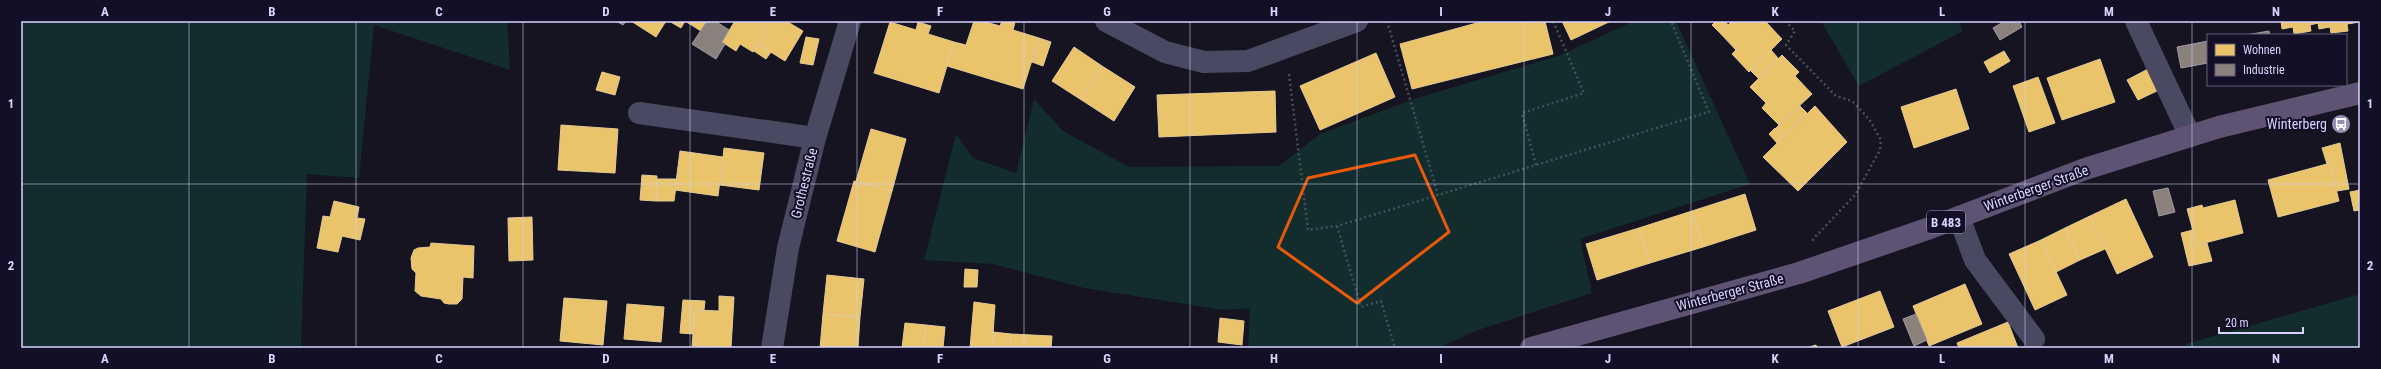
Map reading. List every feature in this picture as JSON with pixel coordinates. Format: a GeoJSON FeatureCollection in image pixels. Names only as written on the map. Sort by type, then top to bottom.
{"type":"FeatureCollection","features":[{"type":"Feature","properties":{"kind":"main road","name":"Winterberger Straße"},"geometry":{"type":"LineString","coordinates":[[1531,348],[1799,273],[1959,217],[2085,169],[2190,136],[2275,112],[2360,94]]}},
{"type":"Feature","properties":{"kind":"street","name":"Grothestraße"},"geometry":{"type":"LineString","coordinates":[[772,348],[788,248],[815,138],[850,21]]}},
{"type":"Feature","properties":{"kind":"street"},"geometry":{"type":"LineString","coordinates":[[1106,21],[1165,52],[1204,62],[1248,61],[1357,21]]}},
{"type":"Feature","properties":{"kind":"street"},"geometry":{"type":"LineString","coordinates":[[2136,21],[2190,136]]}},
{"type":"Feature","properties":{"kind":"street"},"geometry":{"type":"LineString","coordinates":[[639,113],[815,138]]}},
{"type":"Feature","properties":{"kind":"street"},"geometry":{"type":"LineString","coordinates":[[1959,217],[1975,260],[2034,339]]}},
{"type":"Feature","properties":{"kind":"path"},"geometry":{"type":"LineString","coordinates":[[1387,21],[1438,195]]}},
{"type":"Feature","properties":{"kind":"path"},"geometry":{"type":"LineString","coordinates":[[1536,165],[1522,113],[1584,93],[1552,21]]}},
{"type":"Feature","properties":{"kind":"path"},"geometry":{"type":"LineString","coordinates":[[1284,48],[1288,65],[1308,230],[1337,226],[1708,112],[1671,21]]}},
{"type":"Feature","properties":{"kind":"path"},"geometry":{"type":"LineString","coordinates":[[1785,21],[1795,31],[1786,45],[1836,96],[1852,101],[1869,119],[1881,140],[1880,150],[1856,195],[1815,237],[1799,273]]}},
{"type":"Feature","properties":{"kind":"path"},"geometry":{"type":"LineString","coordinates":[[1337,226],[1361,307],[1381,301],[1395,348]]}},
{"type":"Feature","properties":{"kind":"highlighted area"},"geometry":{"type":"Polygon","coordinates":[[[1415,155],[1449,232],[1357,303],[1278,247],[1308,178],[1415,155]]]}},
{"type":"Feature","properties":{"kind":"green space"},"geometry":{"type":"Polygon","coordinates":[[[21,21],[507,21],[510,70],[374,25],[359,178],[307,174],[301,347],[311,348],[21,348],[21,21]]]}},
{"type":"Feature","properties":{"kind":"green space"},"geometry":{"type":"Polygon","coordinates":[[[1634,21],[1676,21],[1750,184],[1580,239],[1592,293],[1475,331],[1439,348],[1248,348],[1250,308],[1224,310],[1084,288],[993,264],[924,260],[956,134],[973,158],[1016,173],[1034,99],[1063,131],[1129,167],[1279,166],[1320,134],[1414,99],[1558,56],[1634,21]]]}},
{"type":"Feature","properties":{"kind":"green space"},"geometry":{"type":"Polygon","coordinates":[[[1821,21],[1958,21],[1963,31],[1859,86],[1821,21]]]}},
{"type":"Feature","properties":{"kind":"green space"},"geometry":{"type":"Polygon","coordinates":[[[2360,294],[2360,348],[2184,348],[2186,344],[2360,294]]]}},
{"type":"Feature","properties":{"kind":"building: Wohnen"},"geometry":{"type":"Polygon","coordinates":[[[631,21],[666,21],[656,37],[631,21]]]}},
{"type":"Feature","properties":{"kind":"building: Wohnen"},"geometry":{"type":"Polygon","coordinates":[[[669,21],[685,21],[681,28],[669,21]]]}},
{"type":"Feature","properties":{"kind":"building: Wohnen"},"geometry":{"type":"Polygon","coordinates":[[[685,21],[707,21],[701,31],[685,21]]]}},
{"type":"Feature","properties":{"kind":"building: Wohnen"},"geometry":{"type":"Polygon","coordinates":[[[735,21],[771,22],[753,52],[740,44],[736,51],[722,42],[735,21]]]}},
{"type":"Feature","properties":{"kind":"building: Wohnen"},"geometry":{"type":"Polygon","coordinates":[[[772,21],[786,21],[803,31],[785,61],[758,44],[772,21]]]}},
{"type":"Feature","properties":{"kind":"building: Wohnen"},"geometry":{"type":"Polygon","coordinates":[[[974,21],[982,21],[1000,26],[1002,21],[1013,21],[1015,22],[1013,30],[1039,38],[1023,89],[947,66],[954,42],[966,45],[974,21]]]}},
{"type":"Feature","properties":{"kind":"building: Wohnen"},"geometry":{"type":"Polygon","coordinates":[[[1484,21],[1545,21],[1553,54],[1412,89],[1400,44],[1484,21]]]}},
{"type":"Feature","properties":{"kind":"building: Wohnen"},"geometry":{"type":"Polygon","coordinates":[[[1562,21],[1611,21],[1571,40],[1562,21]]]}},
{"type":"Feature","properties":{"kind":"building: Wohnen"},"geometry":{"type":"Polygon","coordinates":[[[1716,21],[1725,21],[1728,25],[1720,33],[1712,25],[1716,21]]]}},
{"type":"Feature","properties":{"kind":"building: Wohnen"},"geometry":{"type":"Polygon","coordinates":[[[1732,21],[1767,21],[1766,22],[1782,39],[1749,72],[1732,54],[1736,50],[1720,33],[1732,21]]]}},
{"type":"Feature","properties":{"kind":"building: Wohnen"},"geometry":{"type":"Polygon","coordinates":[[[2281,21],[2360,22],[2347,24],[2348,31],[2331,33],[2330,27],[2319,29],[2318,23],[2310,25],[2311,31],[2294,34],[2293,27],[2282,29],[2281,21]]]}},
{"type":"Feature","properties":{"kind":"building: Wohnen"},"geometry":{"type":"Polygon","coordinates":[[[890,22],[916,30],[918,22],[931,26],[928,34],[954,42],[939,93],[874,73],[890,22]]]}},
{"type":"Feature","properties":{"kind":"building: Wohnen"},"geometry":{"type":"Polygon","coordinates":[[[806,37],[819,39],[813,65],[800,63],[806,37]]]}},
{"type":"Feature","properties":{"kind":"building: Wohnen"},"geometry":{"type":"Polygon","coordinates":[[[1039,38],[1051,42],[1043,66],[1032,62],[1039,38]]]}},
{"type":"Feature","properties":{"kind":"building: Wohnen"},"geometry":{"type":"Polygon","coordinates":[[[758,44],[771,52],[766,59],[754,51],[758,44]]]}},
{"type":"Feature","properties":{"kind":"building: Wohnen"},"geometry":{"type":"Polygon","coordinates":[[[1074,47],[1102,66],[1080,99],[1052,81],[1074,47]]]}},
{"type":"Feature","properties":{"kind":"building: Wohnen"},"geometry":{"type":"Polygon","coordinates":[[[1771,50],[1778,58],[1758,78],[1750,70],[1771,50]]]}},
{"type":"Feature","properties":{"kind":"building: Wohnen"},"geometry":{"type":"Polygon","coordinates":[[[2004,51],[2010,61],[1990,73],[1984,62],[2004,51]]]}},
{"type":"Feature","properties":{"kind":"building: Wohnen"},"geometry":{"type":"Polygon","coordinates":[[[1376,53],[1395,97],[1320,130],[1300,86],[1376,53]]]}},
{"type":"Feature","properties":{"kind":"building: Wohnen"},"geometry":{"type":"Polygon","coordinates":[[[1782,55],[1799,72],[1795,76],[1812,94],[1776,128],[1779,125],[1762,108],[1766,103],[1750,87],[1782,55]]]}},
{"type":"Feature","properties":{"kind":"building: Wohnen"},"geometry":{"type":"Polygon","coordinates":[[[2100,59],[2115,102],[2062,120],[2047,78],[2100,59]]]}},
{"type":"Feature","properties":{"kind":"building: Wohnen"},"geometry":{"type":"Polygon","coordinates":[[[1102,66],[1135,87],[1114,121],[1080,99],[1102,66]]]}},
{"type":"Feature","properties":{"kind":"building: Wohnen"},"geometry":{"type":"Polygon","coordinates":[[[2150,68],[2161,89],[2138,100],[2127,80],[2150,68]]]}},
{"type":"Feature","properties":{"kind":"building: Wohnen"},"geometry":{"type":"Polygon","coordinates":[[[602,72],[620,77],[615,95],[596,90],[602,72]]]}},
{"type":"Feature","properties":{"kind":"building: Wohnen"},"geometry":{"type":"Polygon","coordinates":[[[2038,77],[2055,123],[2029,132],[2013,86],[2038,77]]]}},
{"type":"Feature","properties":{"kind":"building: Wohnen"},"geometry":{"type":"Polygon","coordinates":[[[1956,89],[1969,129],[1914,148],[1901,107],[1956,89]]]}},
{"type":"Feature","properties":{"kind":"building: Wohnen"},"geometry":{"type":"Polygon","coordinates":[[[1275,91],[1276,132],[1159,137],[1157,95],[1275,91]]]}},
{"type":"Feature","properties":{"kind":"building: Wohnen"},"geometry":{"type":"Polygon","coordinates":[[[1800,106],[1807,113],[1784,136],[1776,128],[1800,106]]]}},
{"type":"Feature","properties":{"kind":"building: Wohnen"},"geometry":{"type":"Polygon","coordinates":[[[1815,106],[1847,142],[1798,191],[1763,157],[1815,106]]]}},
{"type":"Feature","properties":{"kind":"building: Wohnen"},"geometry":{"type":"Polygon","coordinates":[[[561,125],[618,129],[615,173],[558,170],[561,125]]]}},
{"type":"Feature","properties":{"kind":"building: Wohnen"},"geometry":{"type":"Polygon","coordinates":[[[1775,128],[1784,136],[1777,143],[1769,134],[1775,128]]]}},
{"type":"Feature","properties":{"kind":"building: Wohnen"},"geometry":{"type":"Polygon","coordinates":[[[871,129],[906,139],[892,191],[856,181],[871,129]]]}},
{"type":"Feature","properties":{"kind":"building: Wohnen"},"geometry":{"type":"Polygon","coordinates":[[[2340,143],[2349,189],[2337,191],[2330,164],[2327,164],[2322,148],[2340,143]]]}},
{"type":"Feature","properties":{"kind":"building: Wohnen"},"geometry":{"type":"Polygon","coordinates":[[[724,148],[764,153],[759,190],[720,185],[724,148]]]}},
{"type":"Feature","properties":{"kind":"building: Wohnen"},"geometry":{"type":"Polygon","coordinates":[[[680,151],[723,157],[718,196],[675,190],[680,151]]]}},
{"type":"Feature","properties":{"kind":"building: Wohnen"},"geometry":{"type":"Polygon","coordinates":[[[2330,164],[2339,201],[2278,217],[2268,180],[2330,164]]]}},
{"type":"Feature","properties":{"kind":"building: Wohnen"},"geometry":{"type":"Polygon","coordinates":[[[642,175],[657,176],[656,201],[640,200],[642,175]]]}},
{"type":"Feature","properties":{"kind":"building: Wohnen"},"geometry":{"type":"Polygon","coordinates":[[[657,179],[677,179],[674,201],[656,201],[657,179]]]}},
{"type":"Feature","properties":{"kind":"building: Wohnen"},"geometry":{"type":"Polygon","coordinates":[[[854,181],[892,191],[875,252],[837,241],[854,181]]]}},
{"type":"Feature","properties":{"kind":"building: Wohnen"},"geometry":{"type":"Polygon","coordinates":[[[2360,190],[2360,210],[2354,211],[2350,192],[2360,190]]]}},
{"type":"Feature","properties":{"kind":"building: Wohnen"},"geometry":{"type":"Polygon","coordinates":[[[1745,194],[1756,230],[1703,247],[1692,211],[1745,194]]]}},
{"type":"Feature","properties":{"kind":"building: Wohnen"},"geometry":{"type":"Polygon","coordinates":[[[2126,199],[2153,257],[2117,274],[2090,216],[2126,199]]]}},
{"type":"Feature","properties":{"kind":"building: Wohnen"},"geometry":{"type":"Polygon","coordinates":[[[2235,200],[2243,233],[2197,245],[2187,209],[2202,205],[2203,208],[2235,200]]]}},
{"type":"Feature","properties":{"kind":"building: Wohnen"},"geometry":{"type":"Polygon","coordinates":[[[334,201],[359,207],[357,218],[365,219],[360,240],[342,236],[338,252],[317,248],[323,216],[330,217],[334,201]]]}},
{"type":"Feature","properties":{"kind":"building: Wohnen"},"geometry":{"type":"Polygon","coordinates":[[[1692,211],[1703,247],[1650,263],[1639,228],[1692,211]]]}},
{"type":"Feature","properties":{"kind":"building: Wohnen"},"geometry":{"type":"Polygon","coordinates":[[[2090,216],[2105,249],[2080,260],[2065,228],[2090,216]]]}},
{"type":"Feature","properties":{"kind":"building: Wohnen"},"geometry":{"type":"Polygon","coordinates":[[[532,217],[533,260],[509,261],[508,218],[532,217]]]}},
{"type":"Feature","properties":{"kind":"building: Wohnen"},"geometry":{"type":"Polygon","coordinates":[[[1639,228],[1650,263],[1597,280],[1586,244],[1639,228]]]}},
{"type":"Feature","properties":{"kind":"building: Wohnen"},"geometry":{"type":"Polygon","coordinates":[[[2065,228],[2080,260],[2056,272],[2041,240],[2065,228]]]}},
{"type":"Feature","properties":{"kind":"building: Wohnen"},"geometry":{"type":"Polygon","coordinates":[[[2193,230],[2197,245],[2207,243],[2212,261],[2189,266],[2181,233],[2193,230]]]}},
{"type":"Feature","properties":{"kind":"building: Wohnen"},"geometry":{"type":"Polygon","coordinates":[[[2041,240],[2067,295],[2035,310],[2009,254],[2041,240]]]}},
{"type":"Feature","properties":{"kind":"building: Wohnen"},"geometry":{"type":"Polygon","coordinates":[[[431,243],[474,246],[473,278],[463,277],[462,299],[457,304],[444,303],[441,299],[421,296],[415,291],[416,273],[412,269],[411,258],[414,250],[418,248],[430,247],[431,243]]]}},
{"type":"Feature","properties":{"kind":"building: Wohnen"},"geometry":{"type":"Polygon","coordinates":[[[965,269],[978,270],[977,287],[964,287],[965,269]]]}},
{"type":"Feature","properties":{"kind":"building: Wohnen"},"geometry":{"type":"Polygon","coordinates":[[[827,275],[864,279],[860,317],[823,314],[827,275]]]}},
{"type":"Feature","properties":{"kind":"building: Wohnen"},"geometry":{"type":"Polygon","coordinates":[[[1965,284],[1982,324],[1929,346],[1913,306],[1965,284]]]}},
{"type":"Feature","properties":{"kind":"building: Wohnen"},"geometry":{"type":"Polygon","coordinates":[[[1880,291],[1894,327],[1842,347],[1828,311],[1880,291]]]}},
{"type":"Feature","properties":{"kind":"building: Wohnen"},"geometry":{"type":"Polygon","coordinates":[[[719,296],[734,297],[731,348],[692,346],[695,310],[719,311],[719,296]]]}},
{"type":"Feature","properties":{"kind":"building: Wohnen"},"geometry":{"type":"Polygon","coordinates":[[[564,298],[607,301],[603,345],[560,341],[564,298]]]}},
{"type":"Feature","properties":{"kind":"building: Wohnen"},"geometry":{"type":"Polygon","coordinates":[[[683,300],[705,301],[704,310],[695,310],[693,334],[680,333],[683,300]]]}},
{"type":"Feature","properties":{"kind":"building: Wohnen"},"geometry":{"type":"Polygon","coordinates":[[[974,302],[995,305],[992,348],[970,348],[974,302]]]}},
{"type":"Feature","properties":{"kind":"building: Wohnen"},"geometry":{"type":"Polygon","coordinates":[[[627,304],[664,307],[661,342],[624,339],[627,304]]]}},
{"type":"Feature","properties":{"kind":"building: Wohnen"},"geometry":{"type":"Polygon","coordinates":[[[823,314],[860,317],[858,348],[820,348],[823,314]]]}},
{"type":"Feature","properties":{"kind":"building: Wohnen"},"geometry":{"type":"Polygon","coordinates":[[[1220,318],[1244,321],[1242,345],[1218,342],[1220,318]]]}},
{"type":"Feature","properties":{"kind":"building: Wohnen"},"geometry":{"type":"Polygon","coordinates":[[[2008,322],[2018,348],[1959,348],[1957,343],[2008,322]]]}},
{"type":"Feature","properties":{"kind":"building: Wohnen"},"geometry":{"type":"Polygon","coordinates":[[[905,323],[926,325],[924,348],[902,348],[905,323]]]}},
{"type":"Feature","properties":{"kind":"building: Wohnen"},"geometry":{"type":"Polygon","coordinates":[[[926,325],[945,327],[943,348],[924,348],[926,325]]]}},
{"type":"Feature","properties":{"kind":"building: Wohnen"},"geometry":{"type":"Polygon","coordinates":[[[993,332],[1011,334],[1010,348],[992,348],[993,332]]]}},
{"type":"Feature","properties":{"kind":"building: Wohnen"},"geometry":{"type":"Polygon","coordinates":[[[1011,334],[1052,336],[1051,348],[1010,348],[1011,334]]]}},
{"type":"Feature","properties":{"kind":"building: Wohnen"},"geometry":{"type":"Polygon","coordinates":[[[1816,345],[1817,348],[1806,348],[1816,345]]]}},
{"type":"Feature","properties":{"kind":"building: Industrie"},"geometry":{"type":"Polygon","coordinates":[[[616,21],[626,21],[623,25],[616,21]]]}},
{"type":"Feature","properties":{"kind":"building: Industrie"},"geometry":{"type":"Polygon","coordinates":[[[707,21],[715,21],[729,30],[722,42],[725,44],[716,59],[692,44],[707,21]]]}},
{"type":"Feature","properties":{"kind":"building: Industrie"},"geometry":{"type":"Polygon","coordinates":[[[2005,21],[2019,21],[2022,27],[2000,40],[1993,28],[2005,21]]]}},
{"type":"Feature","properties":{"kind":"building: Industrie"},"geometry":{"type":"Polygon","coordinates":[[[2269,31],[2270,34],[2252,34],[2269,31]]]}},
{"type":"Feature","properties":{"kind":"building: Industrie"},"geometry":{"type":"Polygon","coordinates":[[[2207,41],[2207,63],[2181,68],[2177,47],[2207,41]]]}},
{"type":"Feature","properties":{"kind":"building: Industrie"},"geometry":{"type":"Polygon","coordinates":[[[2168,188],[2175,212],[2159,216],[2153,191],[2168,188]]]}},
{"type":"Feature","properties":{"kind":"building: Industrie"},"geometry":{"type":"Polygon","coordinates":[[[1916,314],[1927,340],[1914,346],[1903,319],[1916,314]]]}},
{"type":"Feature","properties":{"kind":"place","name":"Winterberg"},"geometry":{"type":"Point","coordinates":[2341,124]}}]}
